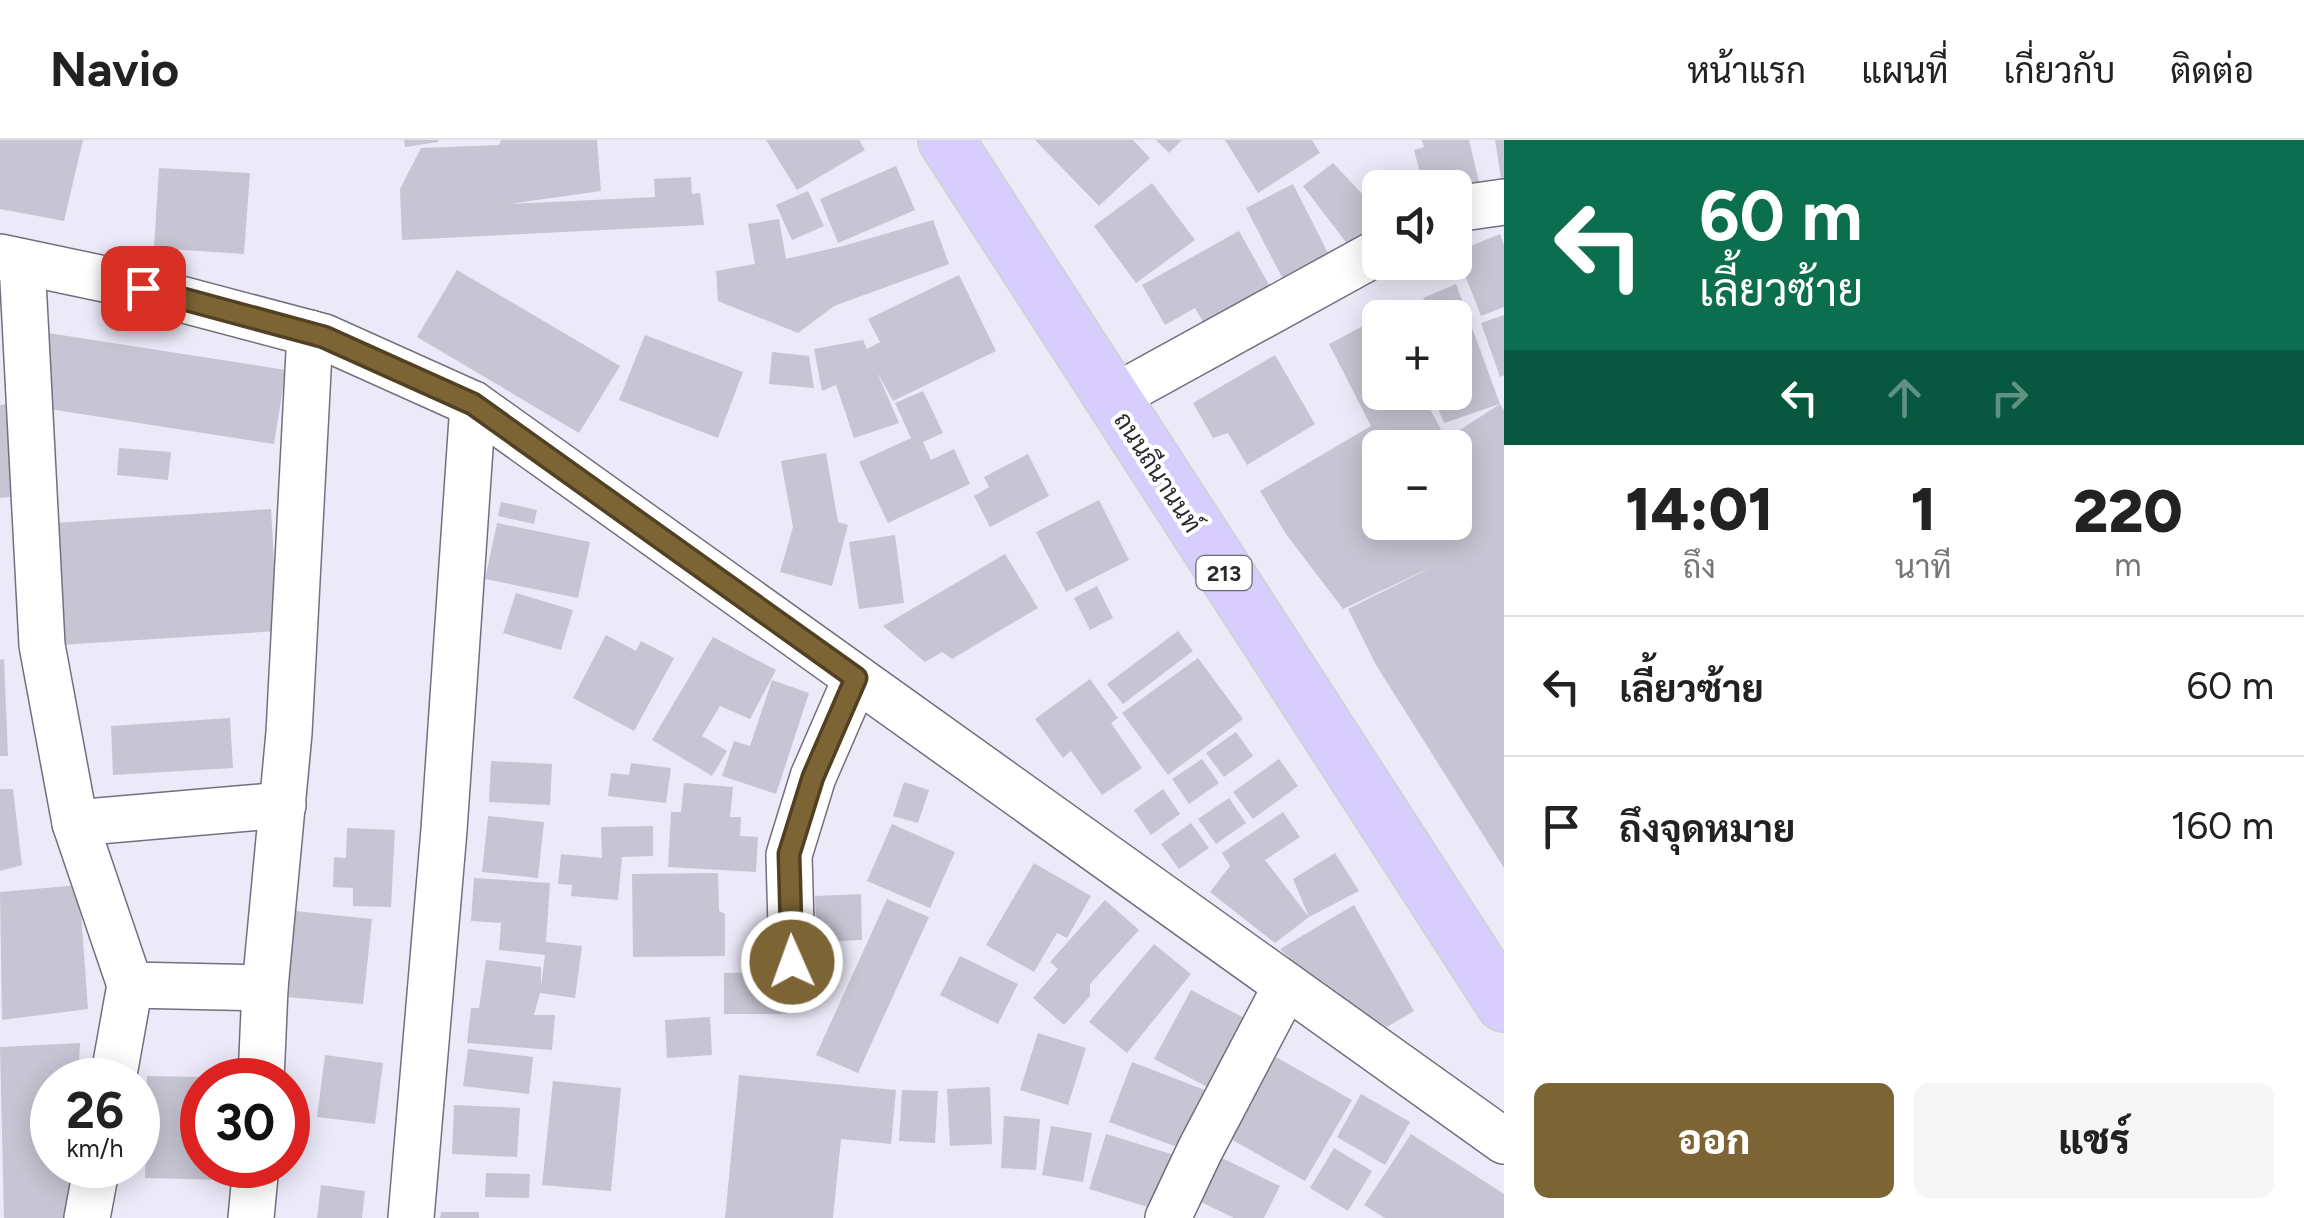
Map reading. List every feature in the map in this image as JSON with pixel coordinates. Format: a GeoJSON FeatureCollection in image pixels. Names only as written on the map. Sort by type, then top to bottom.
{"type":"FeatureCollection","features":[{"type":"Feature","properties":{"kind":"main road","name":"ถนนถีนานนท์"},"geometry":{"type":"LineString","coordinates":[[946,140],[1504,1004]]}},
{"type":"Feature","properties":{"kind":"street"},"geometry":{"type":"LineString","coordinates":[[1472,207],[1504,202]]}},
{"type":"Feature","properties":{"kind":"street"},"geometry":{"type":"LineString","coordinates":[[117,1058],[130,985],[75,824],[42,645],[24,358],[11,259],[109,280],[310,333],[473,404],[1504,1142]]}},
{"type":"Feature","properties":{"kind":"street"},"geometry":{"type":"LineString","coordinates":[[1111,399],[1362,261]]}},
{"type":"Feature","properties":{"kind":"street"},"geometry":{"type":"LineString","coordinates":[[262,1058],[283,804],[310,333]]}},
{"type":"Feature","properties":{"kind":"street"},"geometry":{"type":"LineString","coordinates":[[412,1218],[473,404]]}},
{"type":"Feature","properties":{"kind":"street"},"geometry":{"type":"LineString","coordinates":[[792,962],[789,854],[813,777],[856,678]]}},
{"type":"Feature","properties":{"kind":"street"},"geometry":{"type":"LineString","coordinates":[[75,824],[283,804]]}},
{"type":"Feature","properties":{"kind":"street"},"geometry":{"type":"LineString","coordinates":[[130,985],[265,988]]}},
{"type":"Feature","properties":{"kind":"street"},"geometry":{"type":"LineString","coordinates":[[1168,1218],[1286,986]]}},
{"type":"Feature","properties":{"kind":"street"},"geometry":{"type":"LineString","coordinates":[[87,1218],[93,1188]]}},
{"type":"Feature","properties":{"kind":"street"},"geometry":{"type":"LineString","coordinates":[[250,1218],[253,1188]]}},
{"type":"Feature","properties":{"kind":"building"},"geometry":{"type":"Polygon","coordinates":[[[0,140],[83,140],[64,221],[0,209],[0,140]]]}},
{"type":"Feature","properties":{"kind":"building"},"geometry":{"type":"Polygon","coordinates":[[[404,140],[438,140],[438,142],[405,147],[404,140]]]}},
{"type":"Feature","properties":{"kind":"building"},"geometry":{"type":"Polygon","coordinates":[[[501,140],[597,140],[601,191],[509,204],[655,197],[654,179],[691,177],[692,194],[700,193],[704,225],[402,240],[400,189],[421,148],[499,145],[501,140]]]}},
{"type":"Feature","properties":{"kind":"building"},"geometry":{"type":"Polygon","coordinates":[[[766,140],[859,140],[865,150],[797,190],[766,140]]]}},
{"type":"Feature","properties":{"kind":"building"},"geometry":{"type":"Polygon","coordinates":[[[1035,140],[1133,140],[1150,158],[1099,206],[1035,140]]]}},
{"type":"Feature","properties":{"kind":"building"},"geometry":{"type":"Polygon","coordinates":[[[1156,140],[1182,140],[1169,153],[1156,140]]]}},
{"type":"Feature","properties":{"kind":"building"},"geometry":{"type":"Polygon","coordinates":[[[1225,140],[1312,140],[1320,153],[1258,193],[1225,140]]]}},
{"type":"Feature","properties":{"kind":"building"},"geometry":{"type":"Polygon","coordinates":[[[1422,140],[1469,140],[1480,186],[1472,186],[1472,170],[1419,170],[1414,150],[1424,147],[1422,140]]]}},
{"type":"Feature","properties":{"kind":"building"},"geometry":{"type":"Polygon","coordinates":[[[1495,140],[1504,140],[1504,184],[1502,184],[1495,140]]]}},
{"type":"Feature","properties":{"kind":"building"},"geometry":{"type":"Polygon","coordinates":[[[1333,163],[1362,194],[1362,245],[1352,250],[1303,186],[1333,163]]]}},
{"type":"Feature","properties":{"kind":"building"},"geometry":{"type":"Polygon","coordinates":[[[896,166],[915,210],[838,243],[820,199],[896,166]]]}},
{"type":"Feature","properties":{"kind":"building"},"geometry":{"type":"Polygon","coordinates":[[[159,168],[250,173],[244,254],[154,248],[159,168]]]}},
{"type":"Feature","properties":{"kind":"building"},"geometry":{"type":"Polygon","coordinates":[[[1152,183],[1195,240],[1136,283],[1094,226],[1152,183]]]}},
{"type":"Feature","properties":{"kind":"building"},"geometry":{"type":"Polygon","coordinates":[[[1293,184],[1331,259],[1285,283],[1246,208],[1293,184]]]}},
{"type":"Feature","properties":{"kind":"building"},"geometry":{"type":"Polygon","coordinates":[[[808,191],[824,226],[792,240],[776,205],[808,191]]]}},
{"type":"Feature","properties":{"kind":"building"},"geometry":{"type":"Polygon","coordinates":[[[779,219],[786,259],[933,220],[949,264],[834,306],[798,333],[718,301],[716,271],[755,264],[748,224],[779,219]]]}},
{"type":"Feature","properties":{"kind":"building"},"geometry":{"type":"Polygon","coordinates":[[[1239,231],[1273,292],[1207,329],[1195,308],[1165,325],[1142,285],[1239,231]]]}},
{"type":"Feature","properties":{"kind":"building"},"geometry":{"type":"Polygon","coordinates":[[[1500,234],[1504,245],[1504,307],[1481,316],[1467,280],[1472,280],[1472,245],[1500,234]]]}},
{"type":"Feature","properties":{"kind":"building"},"geometry":{"type":"Polygon","coordinates":[[[457,270],[620,366],[579,433],[417,337],[457,270]]]}},
{"type":"Feature","properties":{"kind":"building"},"geometry":{"type":"Polygon","coordinates":[[[959,275],[996,351],[893,401],[877,372],[899,423],[854,438],[836,385],[822,391],[814,349],[863,340],[867,349],[880,342],[868,319],[959,275]]]}},
{"type":"Feature","properties":{"kind":"building"},"geometry":{"type":"Polygon","coordinates":[[[1456,284],[1462,300],[1424,300],[1456,284]]]}},
{"type":"Feature","properties":{"kind":"building"},"geometry":{"type":"Polygon","coordinates":[[[1504,315],[1504,375],[1500,377],[1481,323],[1504,315]]]}},
{"type":"Feature","properties":{"kind":"building"},"geometry":{"type":"Polygon","coordinates":[[[1362,327],[1362,408],[1329,344],[1362,327]]]}},
{"type":"Feature","properties":{"kind":"building"},"geometry":{"type":"Polygon","coordinates":[[[1472,328],[1500,404],[1444,423],[1439,410],[1472,410],[1472,328]]]}},
{"type":"Feature","properties":{"kind":"building"},"geometry":{"type":"Polygon","coordinates":[[[48,333],[286,370],[274,444],[36,407],[48,333]]]}},
{"type":"Feature","properties":{"kind":"building"},"geometry":{"type":"Polygon","coordinates":[[[645,335],[743,372],[718,438],[619,400],[645,335]]]}},
{"type":"Feature","properties":{"kind":"building"},"geometry":{"type":"Polygon","coordinates":[[[772,352],[809,356],[814,388],[769,384],[772,352]]]}},
{"type":"Feature","properties":{"kind":"building"},"geometry":{"type":"Polygon","coordinates":[[[1275,355],[1315,424],[1247,465],[1228,433],[1213,438],[1193,403],[1275,355]]]}},
{"type":"Feature","properties":{"kind":"building"},"geometry":{"type":"Polygon","coordinates":[[[923,391],[943,433],[923,442],[931,460],[954,449],[970,484],[888,523],[859,462],[911,438],[895,403],[923,391]]]}},
{"type":"Feature","properties":{"kind":"building"},"geometry":{"type":"Polygon","coordinates":[[[17,403],[28,495],[0,498],[0,405],[17,403]]]}},
{"type":"Feature","properties":{"kind":"building"},"geometry":{"type":"Polygon","coordinates":[[[1500,404],[1504,410],[1504,868],[1376,665],[1348,609],[1440,563],[1343,609],[1286,534],[1260,491],[1362,431],[1362,540],[1472,540],[1472,430],[1460,430],[1500,404]]]}},
{"type":"Feature","properties":{"kind":"building"},"geometry":{"type":"Polygon","coordinates":[[[1363,410],[1431,410],[1441,430],[1364,430],[1371,426],[1363,410]]]}},
{"type":"Feature","properties":{"kind":"building"},"geometry":{"type":"Polygon","coordinates":[[[119,448],[171,452],[168,480],[117,475],[119,448]]]}},
{"type":"Feature","properties":{"kind":"building"},"geometry":{"type":"Polygon","coordinates":[[[826,453],[838,522],[848,525],[832,586],[780,572],[793,527],[781,461],[826,453]]]}},
{"type":"Feature","properties":{"kind":"building"},"geometry":{"type":"Polygon","coordinates":[[[1028,454],[1049,496],[990,527],[974,496],[989,487],[984,477],[1028,454]]]}},
{"type":"Feature","properties":{"kind":"building"},"geometry":{"type":"Polygon","coordinates":[[[1099,500],[1129,560],[1066,592],[1036,532],[1099,500]]]}},
{"type":"Feature","properties":{"kind":"building"},"geometry":{"type":"Polygon","coordinates":[[[501,502],[537,510],[534,524],[498,516],[501,502]]]}},
{"type":"Feature","properties":{"kind":"building"},"geometry":{"type":"Polygon","coordinates":[[[271,509],[278,631],[60,645],[53,523],[271,509]]]}},
{"type":"Feature","properties":{"kind":"building"},"geometry":{"type":"Polygon","coordinates":[[[497,523],[590,542],[578,598],[485,579],[497,523]]]}},
{"type":"Feature","properties":{"kind":"building"},"geometry":{"type":"Polygon","coordinates":[[[895,535],[904,603],[859,609],[849,542],[895,535]]]}},
{"type":"Feature","properties":{"kind":"building"},"geometry":{"type":"Polygon","coordinates":[[[1005,554],[1038,608],[952,659],[942,652],[925,662],[883,626],[1005,554]]]}},
{"type":"Feature","properties":{"kind":"building"},"geometry":{"type":"Polygon","coordinates":[[[1097,586],[1113,618],[1090,630],[1074,598],[1097,586]]]}},
{"type":"Feature","properties":{"kind":"building"},"geometry":{"type":"Polygon","coordinates":[[[516,593],[573,610],[561,650],[503,633],[516,593]]]}},
{"type":"Feature","properties":{"kind":"building"},"geometry":{"type":"Polygon","coordinates":[[[1178,631],[1193,651],[1123,704],[1107,684],[1178,631]]]}},
{"type":"Feature","properties":{"kind":"building"},"geometry":{"type":"Polygon","coordinates":[[[606,635],[636,651],[641,641],[674,658],[634,731],[573,698],[606,635]]]}},
{"type":"Feature","properties":{"kind":"building"},"geometry":{"type":"Polygon","coordinates":[[[713,637],[776,670],[750,719],[720,706],[702,736],[727,751],[712,776],[652,740],[713,637]]]}},
{"type":"Feature","properties":{"kind":"building"},"geometry":{"type":"Polygon","coordinates":[[[1198,658],[1243,719],[1168,775],[1122,713],[1198,658]]]}},
{"type":"Feature","properties":{"kind":"building"},"geometry":{"type":"Polygon","coordinates":[[[4,659],[8,756],[0,756],[0,660],[4,659]]]}},
{"type":"Feature","properties":{"kind":"building"},"geometry":{"type":"Polygon","coordinates":[[[1090,679],[1118,718],[1111,723],[1142,768],[1102,795],[1071,751],[1063,758],[1035,719],[1090,679]]]}},
{"type":"Feature","properties":{"kind":"building"},"geometry":{"type":"Polygon","coordinates":[[[772,680],[809,693],[776,794],[722,776],[734,741],[750,746],[772,680]]]}},
{"type":"Feature","properties":{"kind":"building"},"geometry":{"type":"Polygon","coordinates":[[[230,718],[233,768],[113,775],[111,726],[230,718]]]}},
{"type":"Feature","properties":{"kind":"building"},"geometry":{"type":"Polygon","coordinates":[[[1236,732],[1253,756],[1224,777],[1206,753],[1236,732]]]}},
{"type":"Feature","properties":{"kind":"building"},"geometry":{"type":"Polygon","coordinates":[[[1202,759],[1219,783],[1189,804],[1172,779],[1202,759]]]}},
{"type":"Feature","properties":{"kind":"building"},"geometry":{"type":"Polygon","coordinates":[[[1279,759],[1298,786],[1253,819],[1233,792],[1279,759]]]}},
{"type":"Feature","properties":{"kind":"building"},"geometry":{"type":"Polygon","coordinates":[[[491,761],[552,764],[550,805],[489,802],[491,761]]]}},
{"type":"Feature","properties":{"kind":"building"},"geometry":{"type":"Polygon","coordinates":[[[631,763],[671,768],[666,803],[608,796],[611,773],[629,775],[631,763]]]}},
{"type":"Feature","properties":{"kind":"building"},"geometry":{"type":"Polygon","coordinates":[[[904,782],[929,790],[918,823],[893,816],[904,782]]]}},
{"type":"Feature","properties":{"kind":"building"},"geometry":{"type":"Polygon","coordinates":[[[684,783],[733,787],[730,817],[741,817],[740,836],[758,837],[756,872],[668,867],[671,812],[681,812],[684,783]]]}},
{"type":"Feature","properties":{"kind":"building"},"geometry":{"type":"Polygon","coordinates":[[[0,789],[13,789],[22,865],[0,871],[0,789]]]}},
{"type":"Feature","properties":{"kind":"building"},"geometry":{"type":"Polygon","coordinates":[[[1163,789],[1180,814],[1151,835],[1134,810],[1163,789]]]}},
{"type":"Feature","properties":{"kind":"building"},"geometry":{"type":"Polygon","coordinates":[[[1229,798],[1246,823],[1216,844],[1198,819],[1229,798]]]}},
{"type":"Feature","properties":{"kind":"building"},"geometry":{"type":"Polygon","coordinates":[[[1283,812],[1300,837],[1265,860],[1309,917],[1275,943],[1210,892],[1230,866],[1222,853],[1283,812]]]}},
{"type":"Feature","properties":{"kind":"building"},"geometry":{"type":"Polygon","coordinates":[[[488,816],[544,822],[538,878],[482,872],[488,816]]]}},
{"type":"Feature","properties":{"kind":"building"},"geometry":{"type":"Polygon","coordinates":[[[1191,823],[1209,848],[1179,869],[1161,844],[1191,823]]]}},
{"type":"Feature","properties":{"kind":"building"},"geometry":{"type":"Polygon","coordinates":[[[892,824],[955,852],[930,908],[867,881],[892,824]]]}},
{"type":"Feature","properties":{"kind":"building"},"geometry":{"type":"Polygon","coordinates":[[[653,826],[653,856],[622,857],[618,900],[571,896],[572,885],[558,884],[561,854],[602,858],[601,827],[653,826]]]}},
{"type":"Feature","properties":{"kind":"building"},"geometry":{"type":"Polygon","coordinates":[[[347,828],[395,830],[391,907],[353,906],[353,888],[333,887],[334,857],[346,858],[347,828]]]}},
{"type":"Feature","properties":{"kind":"building"},"geometry":{"type":"Polygon","coordinates":[[[1335,853],[1359,891],[1309,917],[1293,879],[1335,853]]]}},
{"type":"Feature","properties":{"kind":"building"},"geometry":{"type":"Polygon","coordinates":[[[1034,863],[1091,896],[1067,938],[1057,933],[1034,972],[986,945],[1034,863]]]}},
{"type":"Feature","properties":{"kind":"building"},"geometry":{"type":"Polygon","coordinates":[[[718,873],[719,911],[725,914],[725,956],[633,957],[632,874],[718,873]]]}},
{"type":"Feature","properties":{"kind":"building"},"geometry":{"type":"Polygon","coordinates":[[[474,878],[550,883],[546,942],[582,946],[575,998],[540,993],[534,1015],[555,1015],[552,1050],[467,1043],[471,1008],[479,1008],[486,960],[541,967],[541,986],[545,955],[499,950],[501,923],[471,921],[474,878]]]}},
{"type":"Feature","properties":{"kind":"building"},"geometry":{"type":"Polygon","coordinates":[[[79,885],[88,1009],[2,1020],[0,892],[79,885]]]}},
{"type":"Feature","properties":{"kind":"building"},"geometry":{"type":"Polygon","coordinates":[[[861,894],[862,940],[817,942],[815,896],[861,894]]]}},
{"type":"Feature","properties":{"kind":"building"},"geometry":{"type":"Polygon","coordinates":[[[887,899],[929,917],[858,1073],[816,1055],[887,899]]]}},
{"type":"Feature","properties":{"kind":"building"},"geometry":{"type":"Polygon","coordinates":[[[1105,900],[1139,930],[1090,984],[1090,996],[1064,1025],[1033,998],[1058,969],[1050,962],[1105,900]]]}},
{"type":"Feature","properties":{"kind":"building"},"geometry":{"type":"Polygon","coordinates":[[[1354,905],[1414,1011],[1387,1027],[1324,991],[1280,949],[1354,905]]]}},
{"type":"Feature","properties":{"kind":"building"},"geometry":{"type":"Polygon","coordinates":[[[295,911],[372,919],[363,1004],[286,997],[295,911]]]}},
{"type":"Feature","properties":{"kind":"building"},"geometry":{"type":"Polygon","coordinates":[[[1154,944],[1191,974],[1127,1053],[1089,1022],[1154,944]]]}},
{"type":"Feature","properties":{"kind":"building"},"geometry":{"type":"Polygon","coordinates":[[[960,956],[1018,984],[998,1024],[940,995],[960,956]]]}},
{"type":"Feature","properties":{"kind":"building"},"geometry":{"type":"Polygon","coordinates":[[[787,972],[787,1014],[724,1014],[724,973],[787,972]]]}},
{"type":"Feature","properties":{"kind":"building"},"geometry":{"type":"Polygon","coordinates":[[[1191,990],[1250,1021],[1213,1090],[1154,1059],[1191,990]]]}},
{"type":"Feature","properties":{"kind":"building"},"geometry":{"type":"Polygon","coordinates":[[[710,1017],[712,1055],[667,1058],[665,1020],[710,1017]]]}},
{"type":"Feature","properties":{"kind":"building"},"geometry":{"type":"Polygon","coordinates":[[[1038,1033],[1086,1048],[1068,1105],[1020,1090],[1038,1033]]]}},
{"type":"Feature","properties":{"kind":"building"},"geometry":{"type":"Polygon","coordinates":[[[80,1043],[79,1058],[30,1058],[30,1188],[73,1188],[71,1218],[4,1218],[0,1047],[80,1043]]]}},
{"type":"Feature","properties":{"kind":"building"},"geometry":{"type":"Polygon","coordinates":[[[468,1049],[533,1057],[529,1094],[463,1086],[468,1049]]]}},
{"type":"Feature","properties":{"kind":"building"},"geometry":{"type":"Polygon","coordinates":[[[325,1055],[383,1063],[375,1124],[317,1117],[325,1055]]]}},
{"type":"Feature","properties":{"kind":"building"},"geometry":{"type":"Polygon","coordinates":[[[1276,1057],[1352,1100],[1305,1181],[1229,1138],[1276,1057]]]}},
{"type":"Feature","properties":{"kind":"building"},"geometry":{"type":"Polygon","coordinates":[[[1132,1062],[1210,1092],[1188,1151],[1109,1122],[1132,1062]]]}},
{"type":"Feature","properties":{"kind":"building"},"geometry":{"type":"Polygon","coordinates":[[[739,1075],[896,1090],[891,1144],[841,1139],[833,1218],[725,1218],[739,1075]]]}},
{"type":"Feature","properties":{"kind":"building"},"geometry":{"type":"Polygon","coordinates":[[[160,1076],[180,1077],[180,1179],[160,1178],[160,1076]]]}},
{"type":"Feature","properties":{"kind":"building"},"geometry":{"type":"Polygon","coordinates":[[[553,1081],[621,1088],[611,1191],[542,1185],[553,1081]]]}},
{"type":"Feature","properties":{"kind":"building"},"geometry":{"type":"Polygon","coordinates":[[[990,1087],[992,1144],[950,1146],[947,1089],[990,1087]]]}},
{"type":"Feature","properties":{"kind":"building"},"geometry":{"type":"Polygon","coordinates":[[[902,1090],[938,1091],[935,1143],[899,1141],[902,1090]]]}},
{"type":"Feature","properties":{"kind":"building"},"geometry":{"type":"Polygon","coordinates":[[[1361,1094],[1410,1122],[1385,1165],[1337,1137],[1361,1094]]]}},
{"type":"Feature","properties":{"kind":"building"},"geometry":{"type":"Polygon","coordinates":[[[454,1105],[520,1108],[517,1157],[452,1154],[454,1105]]]}},
{"type":"Feature","properties":{"kind":"building"},"geometry":{"type":"Polygon","coordinates":[[[1004,1116],[1040,1119],[1036,1170],[1001,1168],[1004,1116]]]}},
{"type":"Feature","properties":{"kind":"building"},"geometry":{"type":"Polygon","coordinates":[[[1051,1126],[1092,1133],[1083,1182],[1042,1175],[1051,1126]]]}},
{"type":"Feature","properties":{"kind":"building"},"geometry":{"type":"Polygon","coordinates":[[[1106,1134],[1181,1157],[1164,1212],[1089,1189],[1106,1134]]]}},
{"type":"Feature","properties":{"kind":"building"},"geometry":{"type":"Polygon","coordinates":[[[1411,1134],[1504,1194],[1504,1218],[1385,1218],[1364,1205],[1411,1134]]]}},
{"type":"Feature","properties":{"kind":"building"},"geometry":{"type":"Polygon","coordinates":[[[1334,1148],[1372,1171],[1348,1211],[1310,1188],[1334,1148]]]}},
{"type":"Feature","properties":{"kind":"building"},"geometry":{"type":"Polygon","coordinates":[[[1222,1158],[1280,1186],[1264,1218],[1234,1218],[1201,1202],[1222,1158]]]}},
{"type":"Feature","properties":{"kind":"building"},"geometry":{"type":"Polygon","coordinates":[[[486,1173],[530,1174],[529,1198],[485,1197],[486,1173]]]}},
{"type":"Feature","properties":{"kind":"building"},"geometry":{"type":"Polygon","coordinates":[[[321,1185],[365,1191],[362,1218],[317,1218],[321,1185]]]}},
{"type":"Feature","properties":{"kind":"building"},"geometry":{"type":"Polygon","coordinates":[[[441,1212],[479,1212],[479,1218],[440,1218],[441,1212]]]}},
{"type":"Feature","properties":{"kind":"route"},"geometry":{"type":"LineString","coordinates":[[143,288],[324,337],[473,404],[856,678],[813,777],[789,854],[792,962]]}}]}
